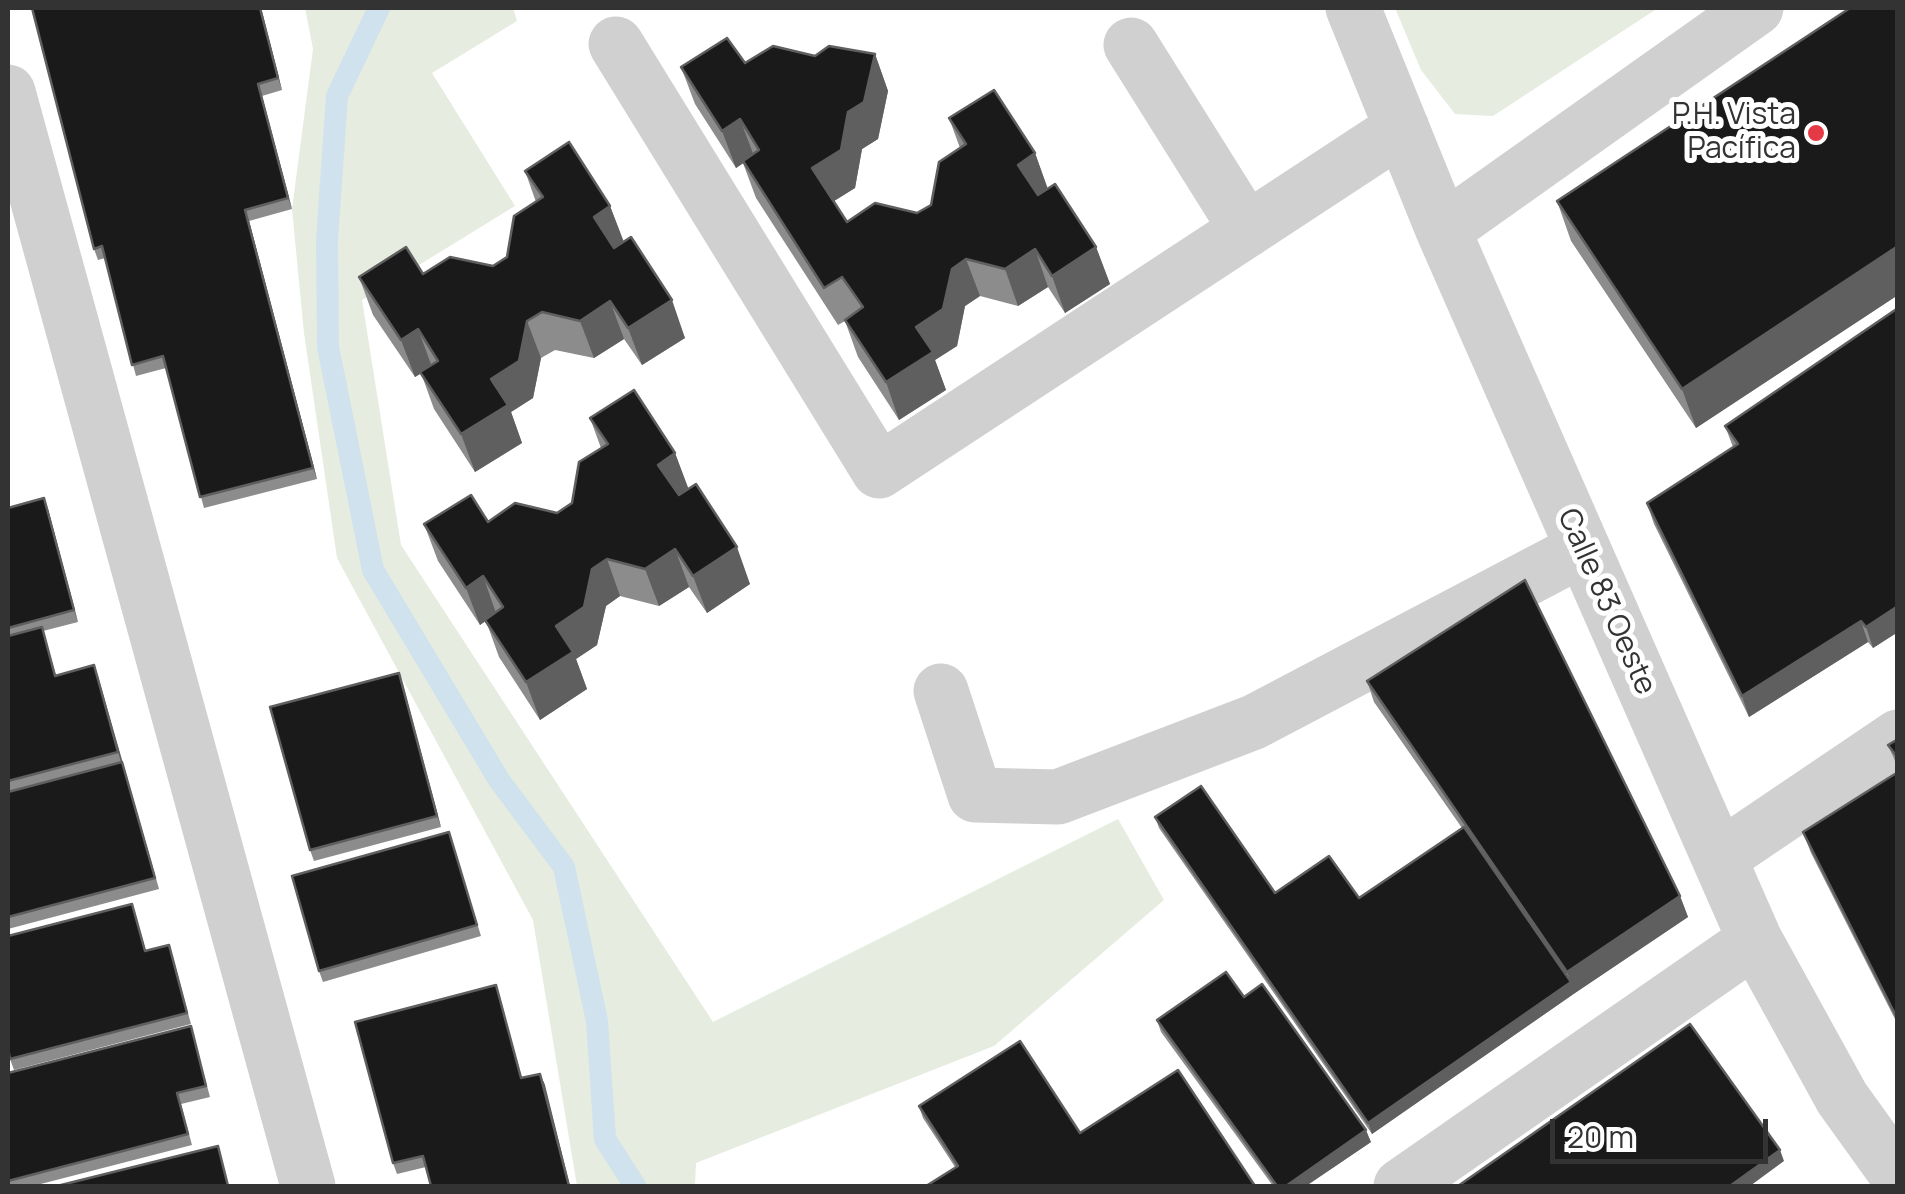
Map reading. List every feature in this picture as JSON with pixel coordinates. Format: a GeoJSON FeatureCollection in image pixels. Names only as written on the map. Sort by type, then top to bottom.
{"type":"FeatureCollection","features":[{"type":"Feature","properties":{"kind":"street","name":"Calle 83 Oeste"},"geometry":{"type":"LineString","coordinates":[[1353,8],[1443,230],[1755,940],[1889,1177]]}},
{"type":"Feature","properties":{"kind":"street"},"geometry":{"type":"LineString","coordinates":[[1443,230],[1756,8]]}},
{"type":"Feature","properties":{"kind":"street"},"geometry":{"type":"LineString","coordinates":[[616,44],[879,470],[1402,128]]}},
{"type":"Feature","properties":{"kind":"street"},"geometry":{"type":"LineString","coordinates":[[1131,45],[1247,230]]}},
{"type":"Feature","properties":{"kind":"street"},"geometry":{"type":"LineString","coordinates":[[8,92],[308,1186]]}},
{"type":"Feature","properties":{"kind":"street"},"geometry":{"type":"LineString","coordinates":[[941,691],[975,795],[1058,797],[1254,722],[1584,549]]}},
{"type":"Feature","properties":{"kind":"street"},"geometry":{"type":"LineString","coordinates":[[1719,858],[1898,737]]}},
{"type":"Feature","properties":{"kind":"street"},"geometry":{"type":"LineString","coordinates":[[1400,1186],[1755,940]]}},
{"type":"Feature","properties":{"kind":"shaded area"},"geometry":{"type":"Polygon","coordinates":[[[305,8],[513,8],[517,21],[432,73],[515,206],[362,300],[401,545],[713,1022],[1118,819],[1164,900],[994,1046],[696,1163],[695,1186],[577,1186],[533,920],[337,558],[304,333],[292,209],[313,49],[305,8]]]}},
{"type":"Feature","properties":{"kind":"shaded area"},"geometry":{"type":"Polygon","coordinates":[[[1395,8],[1658,8],[1493,116],[1455,114],[1421,70],[1395,8]]]}},
{"type":"Feature","properties":{"kind":"building"},"geometry":{"type":"Polygon","coordinates":[[[32,8],[260,8],[278,78],[258,84],[288,198],[245,210],[313,468],[200,497],[163,356],[132,365],[102,246],[94,249],[32,8]]]}},
{"type":"Feature","properties":{"kind":"building","name":"P.H. Vista Pacífica"},"geometry":{"type":"Polygon","coordinates":[[[1850,8],[1898,8],[1898,246],[1682,389],[1557,201],[1850,8]]]}},
{"type":"Feature","properties":{"kind":"building"},"geometry":{"type":"Polygon","coordinates":[[[727,38],[745,63],[773,46],[815,56],[829,46],[875,54],[864,102],[848,112],[841,150],[812,168],[847,222],[875,203],[917,213],[931,205],[939,162],[966,144],[949,118],[994,90],[1035,153],[1018,165],[1038,195],[1055,184],[1096,247],[1052,276],[1035,249],[1005,269],[966,259],[952,269],[943,309],[916,327],[933,352],[886,382],[845,320],[863,307],[842,277],[824,288],[743,161],[759,150],[740,119],[722,131],[681,67],[727,38]]]}},
{"type":"Feature","properties":{"kind":"building"},"geometry":{"type":"Polygon","coordinates":[[[569,142],[610,206],[594,217],[614,248],[631,237],[672,300],[628,328],[610,301],[580,321],[542,312],[527,321],[519,361],[491,379],[508,405],[461,434],[420,372],[438,361],[418,329],[401,340],[359,277],[406,247],[423,274],[450,257],[493,266],[507,257],[514,216],[543,197],[525,171],[569,142]]]}},
{"type":"Feature","properties":{"kind":"building"},"geometry":{"type":"Polygon","coordinates":[[[1898,308],[1898,606],[1866,627],[1861,621],[1742,696],[1647,503],[1738,444],[1725,426],[1898,308]]]}},
{"type":"Feature","properties":{"kind":"building"},"geometry":{"type":"Polygon","coordinates":[[[634,390],[675,453],[658,465],[679,495],[696,484],[737,547],[693,576],[675,549],[645,569],[607,559],[592,569],[584,607],[556,626],[573,652],[526,682],[485,620],[503,607],[483,576],[466,588],[424,524],[471,495],[488,522],[515,503],[557,513],[572,503],[579,462],[608,444],[590,418],[634,390]]]}},
{"type":"Feature","properties":{"kind":"building"},"geometry":{"type":"Polygon","coordinates":[[[44,498],[74,610],[8,628],[8,508],[44,498]]]}},
{"type":"Feature","properties":{"kind":"building"},"geometry":{"type":"Polygon","coordinates":[[[1525,580],[1680,896],[1567,972],[1367,681],[1525,580]]]}},
{"type":"Feature","properties":{"kind":"building"},"geometry":{"type":"Polygon","coordinates":[[[42,627],[55,676],[94,665],[118,752],[8,781],[8,636],[42,627]]]}},
{"type":"Feature","properties":{"kind":"building"},"geometry":{"type":"Polygon","coordinates":[[[399,673],[437,816],[310,850],[270,707],[399,673]]]}},
{"type":"Feature","properties":{"kind":"building"},"geometry":{"type":"Polygon","coordinates":[[[1898,739],[1898,758],[1888,745],[1898,739]]]}},
{"type":"Feature","properties":{"kind":"building"},"geometry":{"type":"Polygon","coordinates":[[[122,762],[155,878],[8,917],[8,792],[122,762]]]}},
{"type":"Feature","properties":{"kind":"building"},"geometry":{"type":"Polygon","coordinates":[[[1898,772],[1898,1018],[1897,1018],[1803,832],[1898,772]]]}},
{"type":"Feature","properties":{"kind":"building"},"geometry":{"type":"Polygon","coordinates":[[[1201,786],[1275,893],[1329,856],[1359,898],[1464,827],[1571,982],[1368,1123],[1155,817],[1201,786]]]}},
{"type":"Feature","properties":{"kind":"building"},"geometry":{"type":"Polygon","coordinates":[[[449,832],[477,925],[319,971],[292,876],[449,832]]]}},
{"type":"Feature","properties":{"kind":"building"},"geometry":{"type":"Polygon","coordinates":[[[132,904],[145,951],[169,945],[187,1013],[10,1059],[8,936],[132,904]]]}},
{"type":"Feature","properties":{"kind":"building"},"geometry":{"type":"Polygon","coordinates":[[[1226,972],[1244,997],[1262,984],[1366,1130],[1286,1186],[1277,1186],[1157,1020],[1226,972]]]}},
{"type":"Feature","properties":{"kind":"building"},"geometry":{"type":"Polygon","coordinates":[[[496,985],[521,1078],[540,1074],[569,1186],[431,1186],[423,1156],[393,1163],[355,1022],[496,985]]]}},
{"type":"Feature","properties":{"kind":"building"},"geometry":{"type":"Polygon","coordinates":[[[1690,1024],[1780,1150],[1730,1186],[1458,1186],[1690,1024]]]}},
{"type":"Feature","properties":{"kind":"building"},"geometry":{"type":"Polygon","coordinates":[[[191,1026],[206,1086],[177,1093],[188,1134],[8,1181],[8,1073],[191,1026]]]}},
{"type":"Feature","properties":{"kind":"building"},"geometry":{"type":"Polygon","coordinates":[[[1020,1041],[1080,1133],[1178,1070],[1255,1186],[926,1186],[958,1166],[919,1106],[1020,1041]]]}},
{"type":"Feature","properties":{"kind":"building"},"geometry":{"type":"Polygon","coordinates":[[[218,1146],[228,1186],[57,1186],[218,1146]]]}},
{"type":"Feature","properties":{"kind":"waterway"},"geometry":{"type":"LineString","coordinates":[[379,8],[337,96],[327,240],[328,347],[373,570],[499,780],[564,867],[597,1021],[605,1139],[635,1186]]}},
{"type":"Feature","properties":{"kind":"place","name":"P.H. Vista Pacífica"},"geometry":{"type":"Point","coordinates":[1816,133]}}]}
